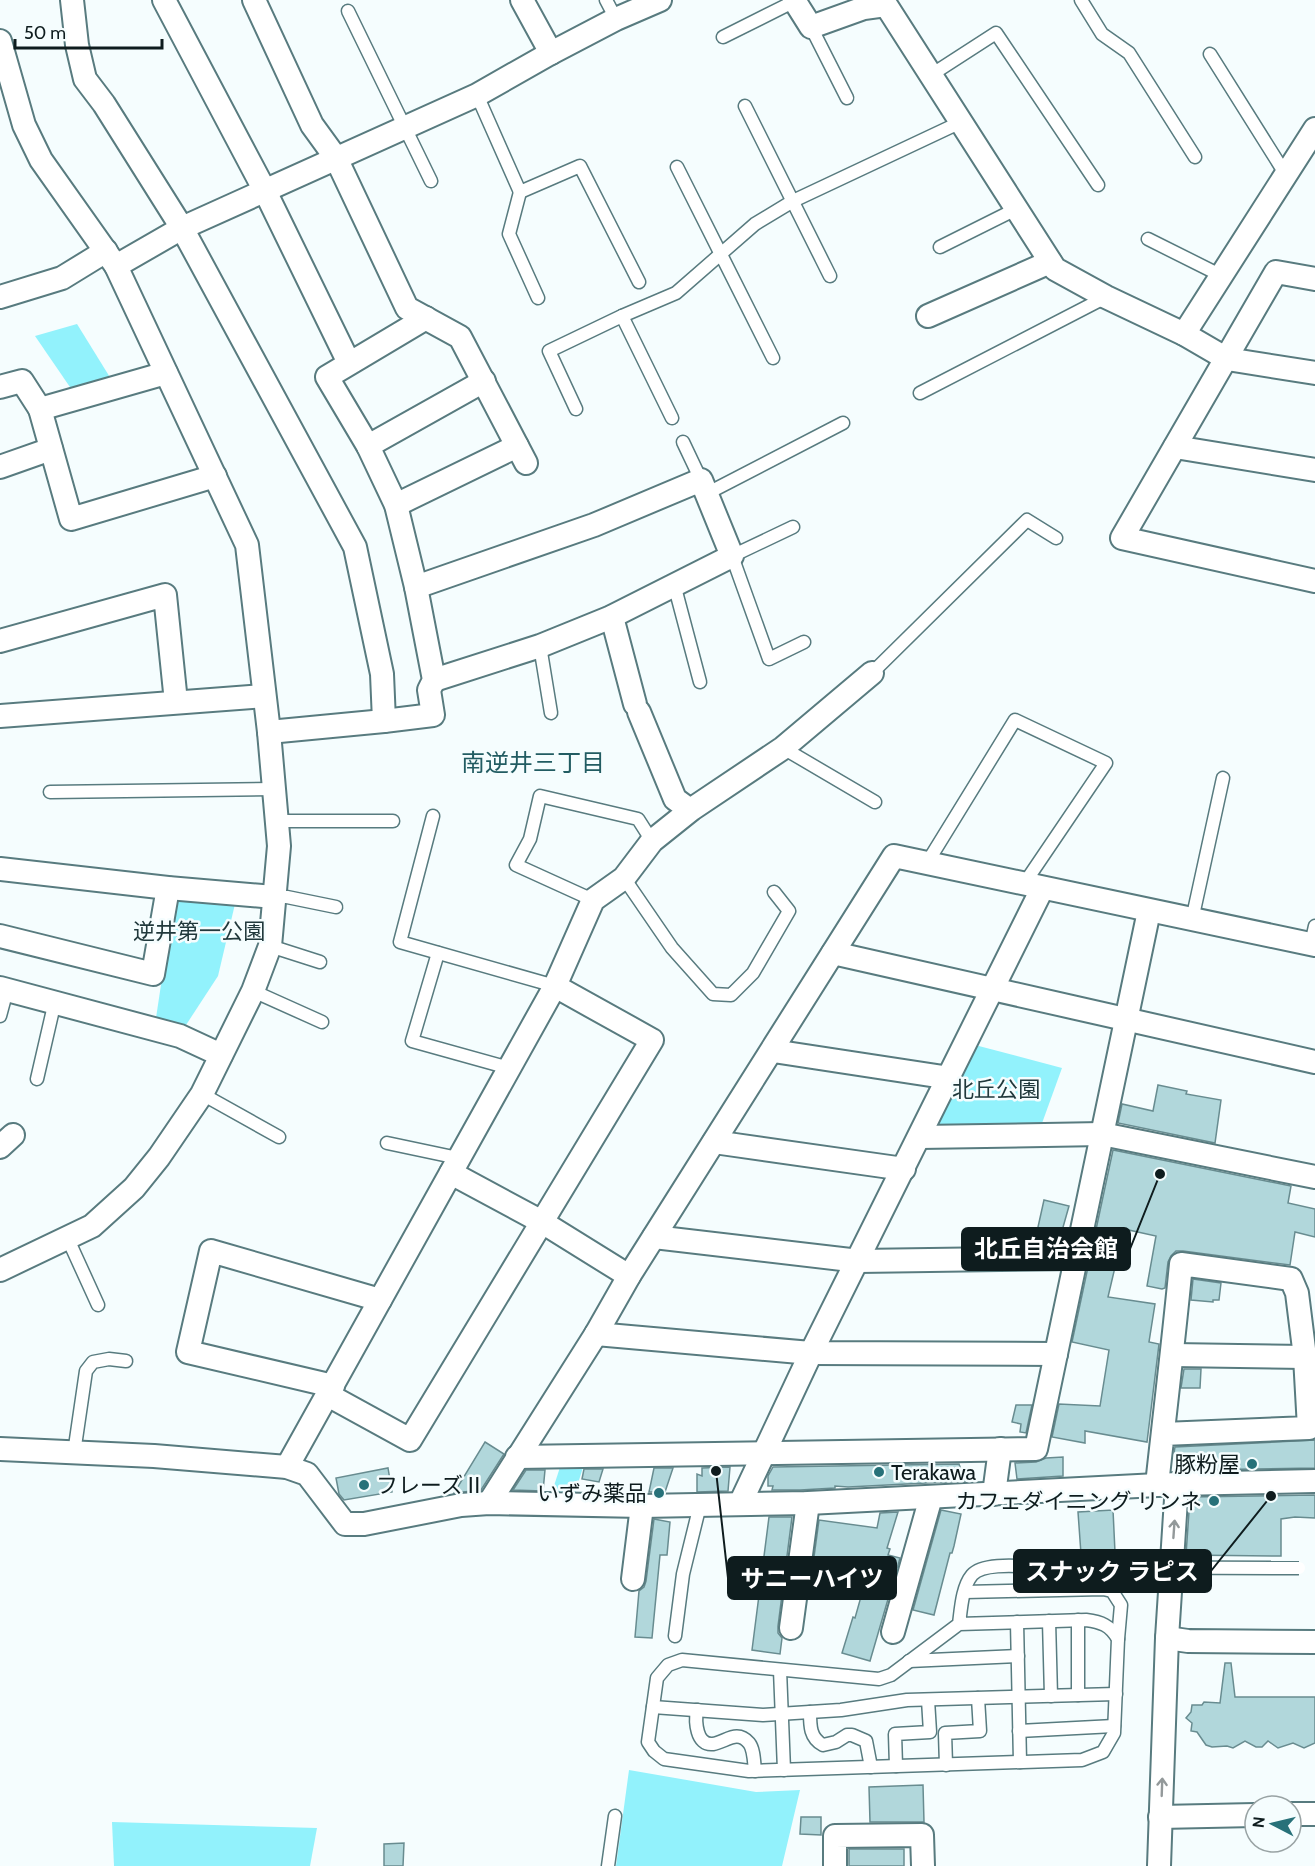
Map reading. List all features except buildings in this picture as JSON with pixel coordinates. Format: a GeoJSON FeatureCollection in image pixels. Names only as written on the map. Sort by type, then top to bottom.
{"type":"FeatureCollection","features":[{"type":"Feature","properties":{"kind":"street"},"geometry":{"type":"LineString","coordinates":[[72,0],[77,45],[85,79],[104,104],[182,228],[355,547],[382,674],[384,721]]}},
{"type":"Feature","properties":{"kind":"street"},"geometry":{"type":"LineString","coordinates":[[164,0],[265,191],[349,363]]}},
{"type":"Feature","properties":{"kind":"street"},"geometry":{"type":"LineString","coordinates":[[254,0],[312,125],[336,158],[407,308],[460,337],[522,455],[396,505]]}},
{"type":"Feature","properties":{"kind":"street"},"geometry":{"type":"LineString","coordinates":[[522,0],[551,53]]}},
{"type":"Feature","properties":{"kind":"street"},"geometry":{"type":"LineString","coordinates":[[1,294],[62,278],[111,258],[405,129],[477,95],[551,53],[611,10],[660,0]]}},
{"type":"Feature","properties":{"kind":"street"},"geometry":{"type":"LineString","coordinates":[[795,0],[811,27],[862,4],[886,5],[1055,269],[1106,297],[1184,334],[1227,359],[1315,373]]}},
{"type":"Feature","properties":{"kind":"street"},"geometry":{"type":"LineString","coordinates":[[0,41],[24,125],[41,160],[111,258],[247,545],[269,732],[279,846],[270,946],[253,991],[202,1094],[159,1157],[134,1188],[92,1226],[1,1267]]}},
{"type":"Feature","properties":{"kind":"street"},"geometry":{"type":"LineString","coordinates":[[1184,334],[1315,129]]}},
{"type":"Feature","properties":{"kind":"street"},"geometry":{"type":"LineString","coordinates":[[928,316],[1050,262]]}},
{"type":"Feature","properties":{"kind":"street"},"geometry":{"type":"LineString","coordinates":[[1315,279],[1276,272],[1122,538],[1315,581]]}},
{"type":"Feature","properties":{"kind":"street"},"geometry":{"type":"LineString","coordinates":[[269,732],[434,715],[429,690],[434,680],[417,587],[396,505],[368,446],[327,376],[426,318]]}},
{"type":"Feature","properties":{"kind":"street"},"geometry":{"type":"LineString","coordinates":[[40,409],[166,373]]}},
{"type":"Feature","properties":{"kind":"street"},"geometry":{"type":"LineString","coordinates":[[0,387],[22,381],[40,409],[70,519],[214,476]]}},
{"type":"Feature","properties":{"kind":"street"},"geometry":{"type":"LineString","coordinates":[[368,446],[484,381]]}},
{"type":"Feature","properties":{"kind":"street"},"geometry":{"type":"LineString","coordinates":[[1175,447],[1315,470]]}},
{"type":"Feature","properties":{"kind":"street"},"geometry":{"type":"LineString","coordinates":[[0,466],[51,449]]}},
{"type":"Feature","properties":{"kind":"street"},"geometry":{"type":"LineString","coordinates":[[417,587],[703,487],[732,556],[612,617],[540,646],[434,680]]}},
{"type":"Feature","properties":{"kind":"street"},"geometry":{"type":"LineString","coordinates":[[0,641],[165,595],[176,702]]}},
{"type":"Feature","properties":{"kind":"street"},"geometry":{"type":"LineString","coordinates":[[612,617],[637,708],[675,799],[690,810]]}},
{"type":"Feature","properties":{"kind":"street"},"geometry":{"type":"LineString","coordinates":[[287,1467],[555,986],[593,900],[624,878],[652,841],[690,810],[783,748],[872,673]]}},
{"type":"Feature","properties":{"kind":"street"},"geometry":{"type":"LineString","coordinates":[[0,716],[264,696]]}},
{"type":"Feature","properties":{"kind":"street"},"geometry":{"type":"LineString","coordinates":[[489,1503],[894,856],[1192,920],[1314,938]]}},
{"type":"Feature","properties":{"kind":"street"},"geometry":{"type":"LineString","coordinates":[[0,869],[168,888],[274,897]]}},
{"type":"Feature","properties":{"kind":"street"},"geometry":{"type":"LineString","coordinates":[[740,1504],[811,1353],[994,988],[1033,886]]}},
{"type":"Feature","properties":{"kind":"street"},"geometry":{"type":"LineString","coordinates":[[0,936],[153,974],[168,888]]}},
{"type":"Feature","properties":{"kind":"street"},"geometry":{"type":"LineString","coordinates":[[517,1457],[1036,1449],[1149,911]]}},
{"type":"Feature","properties":{"kind":"street"},"geometry":{"type":"LineString","coordinates":[[833,953],[1315,1062]]}},
{"type":"Feature","properties":{"kind":"street"},"geometry":{"type":"LineString","coordinates":[[380,1300],[211,1251],[188,1352],[330,1390],[410,1440],[652,1040],[555,986]]}},
{"type":"Feature","properties":{"kind":"street"},"geometry":{"type":"LineString","coordinates":[[3,989],[180,1035],[221,1055]]}},
{"type":"Feature","properties":{"kind":"street"},"geometry":{"type":"LineString","coordinates":[[772,1051],[950,1078]]}},
{"type":"Feature","properties":{"kind":"street"},"geometry":{"type":"LineString","coordinates":[[920,1137],[1102,1134],[1315,1177]]}},
{"type":"Feature","properties":{"kind":"street"},"geometry":{"type":"LineString","coordinates":[[714,1142],[904,1169]]}},
{"type":"Feature","properties":{"kind":"street"},"geometry":{"type":"LineString","coordinates":[[454,1165],[629,1276]]}},
{"type":"Feature","properties":{"kind":"street"},"geometry":{"type":"LineString","coordinates":[[654,1237],[859,1261],[1075,1258]]}},
{"type":"Feature","properties":{"kind":"street"},"geometry":{"type":"LineString","coordinates":[[1159,1866],[1167,1638],[1167,1484],[1163,1434],[1181,1264],[1291,1279],[1297,1293],[1305,1357],[1309,1428],[1163,1434]]}},
{"type":"Feature","properties":{"kind":"street"},"geometry":{"type":"LineString","coordinates":[[596,1334],[811,1353],[1056,1354]]}},
{"type":"Feature","properties":{"kind":"street"},"geometry":{"type":"LineString","coordinates":[[1173,1355],[1305,1357]]}},
{"type":"Feature","properties":{"kind":"street"},"geometry":{"type":"LineString","coordinates":[[0,1449],[154,1456],[287,1467],[307,1474],[345,1524],[364,1524],[461,1505],[489,1503],[642,1506],[808,1503],[1167,1484],[1315,1481]]}},
{"type":"Feature","properties":{"kind":"street"},"geometry":{"type":"LineString","coordinates":[[994,1494],[1000,1449]]}},
{"type":"Feature","properties":{"kind":"street"},"geometry":{"type":"LineString","coordinates":[[893,1632],[931,1497]]}},
{"type":"Feature","properties":{"kind":"street"},"geometry":{"type":"LineString","coordinates":[[792,1628],[808,1503]]}},
{"type":"Feature","properties":{"kind":"street"},"geometry":{"type":"LineString","coordinates":[[633,1579],[642,1506]]}},
{"type":"Feature","properties":{"kind":"street"},"geometry":{"type":"LineString","coordinates":[[1167,1638],[1188,1641],[1315,1642]]}},
{"type":"Feature","properties":{"kind":"street"},"geometry":{"type":"LineString","coordinates":[[1161,1817],[1243,1815]]}},
{"type":"Feature","properties":{"kind":"street"},"geometry":{"type":"LineString","coordinates":[[835,1866],[835,1836],[911,1835],[922,1835],[923,1866]]}},
{"type":"Feature","properties":{"kind":"lane"},"geometry":{"type":"LineString","coordinates":[[723,38],[795,0]]}},
{"type":"Feature","properties":{"kind":"lane"},"geometry":{"type":"LineString","coordinates":[[1081,0],[1102,34],[1129,53],[1195,157]]}},
{"type":"Feature","properties":{"kind":"lane"},"geometry":{"type":"LineString","coordinates":[[348,10],[431,181]]}},
{"type":"Feature","properties":{"kind":"lane"},"geometry":{"type":"LineString","coordinates":[[811,27],[847,98]]}},
{"type":"Feature","properties":{"kind":"lane"},"geometry":{"type":"LineString","coordinates":[[931,75],[996,33],[1098,185]]}},
{"type":"Feature","properties":{"kind":"lane"},"geometry":{"type":"LineString","coordinates":[[1210,54],[1286,175]]}},
{"type":"Feature","properties":{"kind":"lane"},"geometry":{"type":"LineString","coordinates":[[477,95],[520,192],[509,234],[538,298]]}},
{"type":"Feature","properties":{"kind":"lane"},"geometry":{"type":"LineString","coordinates":[[745,106],[830,276]]}},
{"type":"Feature","properties":{"kind":"lane"},"geometry":{"type":"LineString","coordinates":[[576,409],[549,351],[622,316],[676,294],[755,224],[793,201],[961,123]]}},
{"type":"Feature","properties":{"kind":"lane"},"geometry":{"type":"LineString","coordinates":[[520,192],[580,166],[639,282]]}},
{"type":"Feature","properties":{"kind":"lane"},"geometry":{"type":"LineString","coordinates":[[677,166],[773,358]]}},
{"type":"Feature","properties":{"kind":"lane"},"geometry":{"type":"LineString","coordinates":[[940,247],[1016,209]]}},
{"type":"Feature","properties":{"kind":"lane"},"geometry":{"type":"LineString","coordinates":[[1148,239],[1220,275]]}},
{"type":"Feature","properties":{"kind":"lane"},"geometry":{"type":"LineString","coordinates":[[920,393],[1106,297]]}},
{"type":"Feature","properties":{"kind":"lane"},"geometry":{"type":"LineString","coordinates":[[622,316],[672,418]]}},
{"type":"Feature","properties":{"kind":"lane"},"geometry":{"type":"LineString","coordinates":[[683,442],[703,487],[843,423]]}},
{"type":"Feature","properties":{"kind":"lane"},"geometry":{"type":"LineString","coordinates":[[872,673],[1027,520],[1056,538]]}},
{"type":"Feature","properties":{"kind":"lane"},"geometry":{"type":"LineString","coordinates":[[793,527],[732,556],[769,659],[804,642]]}},
{"type":"Feature","properties":{"kind":"lane"},"geometry":{"type":"LineString","coordinates":[[674,584],[700,682]]}},
{"type":"Feature","properties":{"kind":"lane"},"geometry":{"type":"LineString","coordinates":[[540,646],[551,713]]}},
{"type":"Feature","properties":{"kind":"lane"},"geometry":{"type":"LineString","coordinates":[[927,863],[1015,720],[1106,763],[1033,886]]}},
{"type":"Feature","properties":{"kind":"lane"},"geometry":{"type":"LineString","coordinates":[[783,748],[874,802]]}},
{"type":"Feature","properties":{"kind":"lane"},"geometry":{"type":"LineString","coordinates":[[1192,920],[1223,778]]}},
{"type":"Feature","properties":{"kind":"lane"},"geometry":{"type":"LineString","coordinates":[[50,792],[274,789]]}},
{"type":"Feature","properties":{"kind":"lane"},"geometry":{"type":"LineString","coordinates":[[593,900],[516,865],[530,839],[540,796],[638,819],[652,841]]}},
{"type":"Feature","properties":{"kind":"lane"},"geometry":{"type":"LineString","coordinates":[[433,816],[400,942],[555,986]]}},
{"type":"Feature","properties":{"kind":"lane"},"geometry":{"type":"LineString","coordinates":[[278,821],[393,821]]}},
{"type":"Feature","properties":{"kind":"lane"},"geometry":{"type":"LineString","coordinates":[[624,878],[672,948],[713,994],[731,995],[753,973],[789,911],[774,892]]}},
{"type":"Feature","properties":{"kind":"lane"},"geometry":{"type":"LineString","coordinates":[[274,897],[287,897],[336,907]]}},
{"type":"Feature","properties":{"kind":"lane"},"geometry":{"type":"LineString","coordinates":[[270,946],[321,962]]}},
{"type":"Feature","properties":{"kind":"lane"},"geometry":{"type":"LineString","coordinates":[[438,953],[412,1041],[509,1068]]}},
{"type":"Feature","properties":{"kind":"lane"},"geometry":{"type":"LineString","coordinates":[[0,1016],[3,989]]}},
{"type":"Feature","properties":{"kind":"lane"},"geometry":{"type":"LineString","coordinates":[[253,991],[322,1022]]}},
{"type":"Feature","properties":{"kind":"lane"},"geometry":{"type":"LineString","coordinates":[[38,1079],[56,1001]]}},
{"type":"Feature","properties":{"kind":"lane"},"geometry":{"type":"LineString","coordinates":[[202,1094],[279,1137]]}},
{"type":"Feature","properties":{"kind":"lane"},"geometry":{"type":"LineString","coordinates":[[387,1143],[454,1165]]}},
{"type":"Feature","properties":{"kind":"lane"},"geometry":{"type":"LineString","coordinates":[[67,1237],[98,1305]]}},
{"type":"Feature","properties":{"kind":"lane"},"geometry":{"type":"LineString","coordinates":[[74,1453],[86,1371],[93,1362],[109,1359],[126,1361]]}},
{"type":"Feature","properties":{"kind":"lane"},"geometry":{"type":"LineString","coordinates":[[675,1636],[682,1574],[700,1505]]}},
{"type":"Feature","properties":{"kind":"lane"},"geometry":{"type":"LineString","coordinates":[[959,1624],[964,1592],[973,1574],[985,1566],[1299,1568]]}},
{"type":"Feature","properties":{"kind":"lane"},"geometry":{"type":"LineString","coordinates":[[964,1592],[1103,1589],[1112,1592],[1121,1605],[1114,1733],[1103,1752],[1082,1761],[755,1771],[664,1759],[648,1742],[657,1678],[668,1665],[682,1660],[879,1679],[891,1675],[959,1624],[1078,1620],[1101,1622],[1113,1630],[1118,1639]]}},
{"type":"Feature","properties":{"kind":"lane"},"geometry":{"type":"LineString","coordinates":[[1078,1620],[1078,1695]]}},
{"type":"Feature","properties":{"kind":"lane"},"geometry":{"type":"LineString","coordinates":[[1049,1621],[1051,1696]]}},
{"type":"Feature","properties":{"kind":"lane"},"geometry":{"type":"LineString","coordinates":[[1017,1622],[1020,1762]]}},
{"type":"Feature","properties":{"kind":"lane"},"geometry":{"type":"LineString","coordinates":[[909,1661],[1018,1656]]}},
{"type":"Feature","properties":{"kind":"lane"},"geometry":{"type":"LineString","coordinates":[[780,1670],[784,1770]]}},
{"type":"Feature","properties":{"kind":"lane"},"geometry":{"type":"LineString","coordinates":[[653,1707],[763,1715],[841,1710],[908,1700],[1116,1694]]}},
{"type":"Feature","properties":{"kind":"lane"},"geometry":{"type":"LineString","coordinates":[[946,1765],[945,1733],[980,1731],[978,1698]]}},
{"type":"Feature","properties":{"kind":"lane"},"geometry":{"type":"LineString","coordinates":[[896,1766],[896,1734],[930,1732],[928,1700]]}},
{"type":"Feature","properties":{"kind":"lane"},"geometry":{"type":"LineString","coordinates":[[697,1710],[696,1730],[702,1739],[714,1744],[736,1736],[745,1740],[750,1745],[755,1771]]}},
{"type":"Feature","properties":{"kind":"lane"},"geometry":{"type":"LineString","coordinates":[[810,1712],[811,1731],[816,1742],[823,1745],[836,1742],[847,1735],[860,1738],[866,1741],[871,1767]]}},
{"type":"Feature","properties":{"kind":"lane"},"geometry":{"type":"LineString","coordinates":[[1019,1731],[1114,1726]]}},
{"type":"Feature","properties":{"kind":"lane"},"geometry":{"type":"LineString","coordinates":[[608,1866],[615,1816]]}},
{"type":"Feature","properties":{"kind":"green space"},"geometry":{"type":"Polygon","coordinates":[[[77,324],[111,379],[72,390],[35,336],[77,324]]]}},
{"type":"Feature","properties":{"kind":"green space","name":"逆井第一公園"},"geometry":{"type":"Polygon","coordinates":[[[183,898],[235,904],[218,976],[186,1025],[156,1018],[173,905],[183,898]]]}},
{"type":"Feature","properties":{"kind":"green space","name":"北丘公園"},"geometry":{"type":"Polygon","coordinates":[[[975,1045],[1062,1068],[1041,1126],[933,1127],[975,1045]]]}},
{"type":"Feature","properties":{"kind":"green space"},"geometry":{"type":"Polygon","coordinates":[[[563,1458],[586,1458],[574,1496],[551,1495],[563,1458]]]}},
{"type":"Feature","properties":{"kind":"green space"},"geometry":{"type":"Polygon","coordinates":[[[629,1770],[756,1792],[800,1790],[782,1866],[616,1866],[629,1770]]]}},
{"type":"Feature","properties":{"kind":"green space"},"geometry":{"type":"Polygon","coordinates":[[[112,1822],[317,1828],[310,1866],[114,1866],[112,1822]]]}},
{"type":"Feature","properties":{"kind":"place","name":"北丘自治会館"},"geometry":{"type":"Point","coordinates":[1160,1174]}},
{"type":"Feature","properties":{"kind":"place","name":"豚粉屋"},"geometry":{"type":"Point","coordinates":[1252,1464]}},
{"type":"Feature","properties":{"kind":"place","name":"サニーハイツ"},"geometry":{"type":"Point","coordinates":[716,1471]}},
{"type":"Feature","properties":{"kind":"place","name":"Terakawa"},"geometry":{"type":"Point","coordinates":[879,1472]}},
{"type":"Feature","properties":{"kind":"place","name":"フレーズⅡ"},"geometry":{"type":"Point","coordinates":[364,1485]}},
{"type":"Feature","properties":{"kind":"place","name":"いずみ薬品"},"geometry":{"type":"Point","coordinates":[659,1493]}},
{"type":"Feature","properties":{"kind":"place","name":"スナック ラピス"},"geometry":{"type":"Point","coordinates":[1271,1496]}},
{"type":"Feature","properties":{"kind":"place","name":"カフェダイニング リンネ"},"geometry":{"type":"Point","coordinates":[1214,1501]}},
{"type":"Feature","properties":{"kind":"district","name":"南逆井三丁目"},"geometry":{"type":"Point","coordinates":[533,762]}}]}
